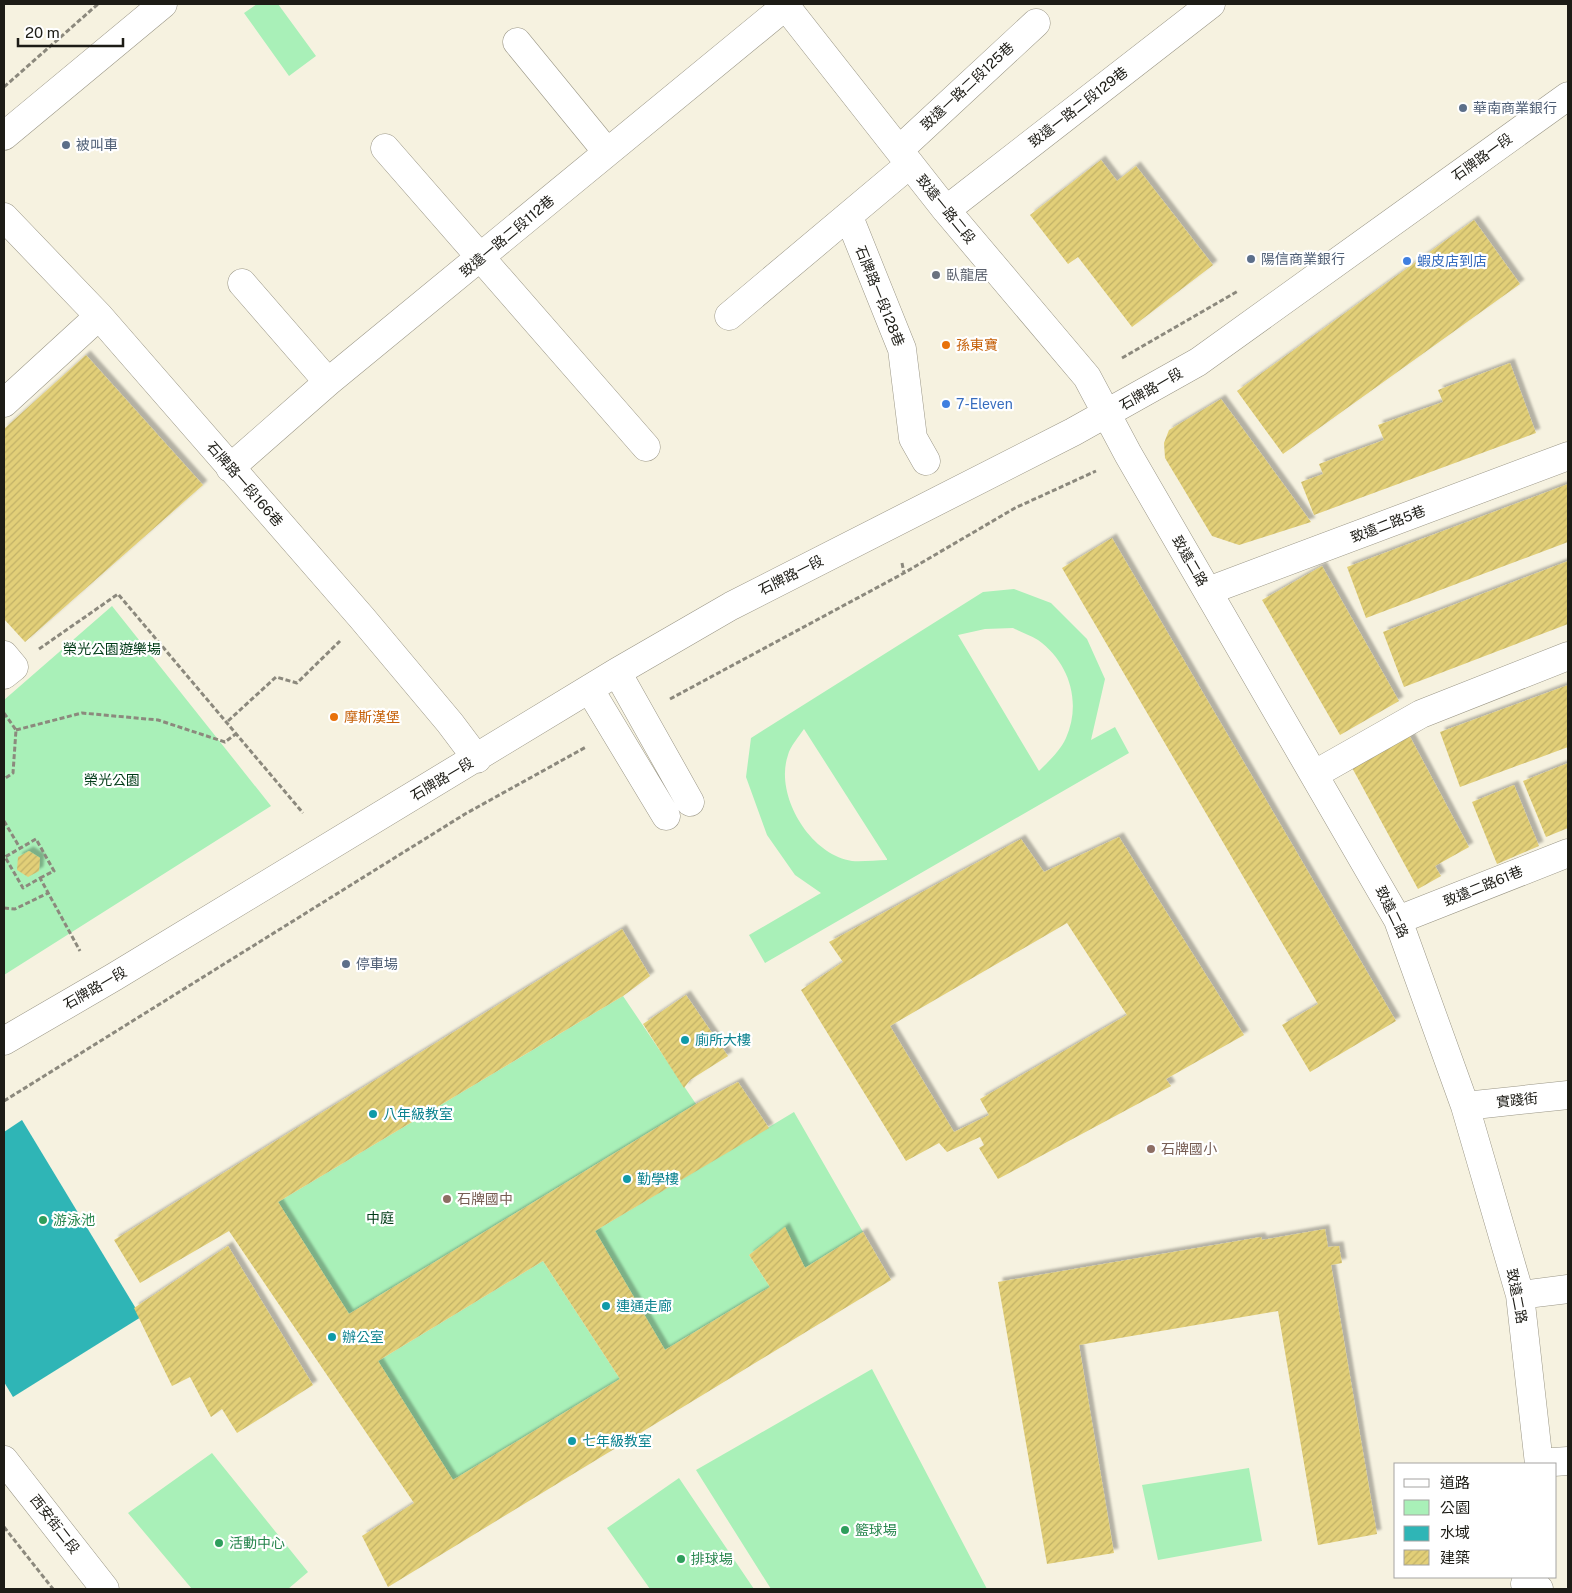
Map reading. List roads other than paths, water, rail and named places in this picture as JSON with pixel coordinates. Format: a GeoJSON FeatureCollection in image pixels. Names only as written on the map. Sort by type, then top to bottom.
{"type":"FeatureCollection","features":[{"type":"Feature","properties":{"kind":"street"},"geometry":{"type":"LineString","coordinates":[[4,136],[163,4]]}},
{"type":"Feature","properties":{"kind":"street","name":"致遠一路二段"},"geometry":{"type":"LineString","coordinates":[[786,4],[946,210],[1087,377],[1106,414]]}},
{"type":"Feature","properties":{"kind":"street","name":"致遠一路二段112巷"},"geometry":{"type":"LineString","coordinates":[[230,468],[328,382],[480,259],[786,4]]}},
{"type":"Feature","properties":{"kind":"street","name":"致遠一路二段129巷"},"geometry":{"type":"LineString","coordinates":[[946,210],[1211,4]]}},
{"type":"Feature","properties":{"kind":"street","name":"致遠一路二段125巷"},"geometry":{"type":"LineString","coordinates":[[905,157],[1036,23]]}},
{"type":"Feature","properties":{"kind":"street"},"geometry":{"type":"LineString","coordinates":[[517,42],[607,152]]}},
{"type":"Feature","properties":{"kind":"street","name":"石牌路一段"},"geometry":{"type":"LineString","coordinates":[[4,1041],[123,972],[617,672],[731,606],[1106,414],[1198,362],[1568,96]]}},
{"type":"Feature","properties":{"kind":"street"},"geometry":{"type":"LineString","coordinates":[[385,148],[646,447]]}},
{"type":"Feature","properties":{"kind":"street"},"geometry":{"type":"LineString","coordinates":[[729,316],[849,217],[905,157]]}},
{"type":"Feature","properties":{"kind":"street","name":"石牌路一段128巷"},"geometry":{"type":"LineString","coordinates":[[849,217],[902,349],[913,438],[926,461]]}},
{"type":"Feature","properties":{"kind":"street","name":"石牌路一段166巷"},"geometry":{"type":"LineString","coordinates":[[4,218],[99,316],[362,618],[477,758]]}},
{"type":"Feature","properties":{"kind":"street"},"geometry":{"type":"LineString","coordinates":[[242,283],[328,382]]}},
{"type":"Feature","properties":{"kind":"street"},"geometry":{"type":"LineString","coordinates":[[4,403],[99,316]]}},
{"type":"Feature","properties":{"kind":"street","name":"致遠二路"},"geometry":{"type":"LineString","coordinates":[[1106,414],[1398,920],[1465,1106],[1520,1295],[1539,1463]]}},
{"type":"Feature","properties":{"kind":"street","name":"致遠二路5巷"},"geometry":{"type":"LineString","coordinates":[[1208,591],[1568,456]]}},
{"type":"Feature","properties":{"kind":"street"},"geometry":{"type":"LineString","coordinates":[[1315,774],[1421,714],[1568,656]]}},
{"type":"Feature","properties":{"kind":"street"},"geometry":{"type":"LineString","coordinates":[[617,672],[690,802]]}},
{"type":"Feature","properties":{"kind":"street"},"geometry":{"type":"LineString","coordinates":[[590,690],[666,816]]}},
{"type":"Feature","properties":{"kind":"street","name":"致遠二路61巷"},"geometry":{"type":"LineString","coordinates":[[1398,920],[1568,853]]}},
{"type":"Feature","properties":{"kind":"street","name":"實踐街"},"geometry":{"type":"LineString","coordinates":[[1465,1106],[1568,1094]]}},
{"type":"Feature","properties":{"kind":"street"},"geometry":{"type":"LineString","coordinates":[[1520,1295],[1568,1290]]}},
{"type":"Feature","properties":{"kind":"street","name":"西安街二段"},"geometry":{"type":"LineString","coordinates":[[4,1460],[106,1589]]}},
{"type":"Feature","properties":{"kind":"street"},"geometry":{"type":"LineString","coordinates":[[1549,1463],[1568,1461]]}},
{"type":"Feature","properties":{"kind":"water","name":"游泳池"},"geometry":{"type":"Polygon","coordinates":[[[22,1120],[141,1317],[13,1397],[4,1382],[4,1132],[22,1120]]]}},
{"type":"Feature","properties":{"kind":"place","name":"華南商業銀行"},"geometry":{"type":"Point","coordinates":[1463,108]}},
{"type":"Feature","properties":{"kind":"place","name":"被叫車"},"geometry":{"type":"Point","coordinates":[66,145]}},
{"type":"Feature","properties":{"kind":"place","name":"陽信商業銀行"},"geometry":{"type":"Point","coordinates":[1251,259]}},
{"type":"Feature","properties":{"kind":"place","name":"蝦皮店到店"},"geometry":{"type":"Point","coordinates":[1407,261]}},
{"type":"Feature","properties":{"kind":"place","name":"臥龍居"},"geometry":{"type":"Point","coordinates":[936,275]}},
{"type":"Feature","properties":{"kind":"place","name":"孫東寶"},"geometry":{"type":"Point","coordinates":[946,345]}},
{"type":"Feature","properties":{"kind":"place","name":"7-Eleven"},"geometry":{"type":"Point","coordinates":[946,404]}},
{"type":"Feature","properties":{"kind":"place","name":"摩斯漢堡"},"geometry":{"type":"Point","coordinates":[334,717]}},
{"type":"Feature","properties":{"kind":"place","name":"停車場"},"geometry":{"type":"Point","coordinates":[346,964]}},
{"type":"Feature","properties":{"kind":"place","name":"廁所大樓"},"geometry":{"type":"Point","coordinates":[685,1040]}},
{"type":"Feature","properties":{"kind":"place","name":"八年級教室"},"geometry":{"type":"Point","coordinates":[373,1114]}},
{"type":"Feature","properties":{"kind":"place","name":"石牌國小"},"geometry":{"type":"Point","coordinates":[1151,1149]}},
{"type":"Feature","properties":{"kind":"place","name":"勤學樓"},"geometry":{"type":"Point","coordinates":[627,1179]}},
{"type":"Feature","properties":{"kind":"place","name":"石牌國中"},"geometry":{"type":"Point","coordinates":[447,1199]}},
{"type":"Feature","properties":{"kind":"place","name":"游泳池"},"geometry":{"type":"Point","coordinates":[43,1220]}},
{"type":"Feature","properties":{"kind":"place","name":"連通走廊"},"geometry":{"type":"Point","coordinates":[606,1306]}},
{"type":"Feature","properties":{"kind":"place","name":"辦公室"},"geometry":{"type":"Point","coordinates":[332,1337]}},
{"type":"Feature","properties":{"kind":"place","name":"七年級教室"},"geometry":{"type":"Point","coordinates":[572,1441]}},
{"type":"Feature","properties":{"kind":"place","name":"籃球場"},"geometry":{"type":"Point","coordinates":[845,1530]}},
{"type":"Feature","properties":{"kind":"place","name":"活動中心"},"geometry":{"type":"Point","coordinates":[219,1543]}},
{"type":"Feature","properties":{"kind":"place","name":"排球場"},"geometry":{"type":"Point","coordinates":[681,1559]}},
{"type":"Feature","properties":{"kind":"park label","name":"榮光公園遊樂場"},"geometry":{"type":"Point","coordinates":[112,649]}},
{"type":"Feature","properties":{"kind":"park label","name":"榮光公園"},"geometry":{"type":"Point","coordinates":[112,780]}},
{"type":"Feature","properties":{"kind":"park label","name":"中庭"},"geometry":{"type":"Point","coordinates":[380,1218]}}]}
